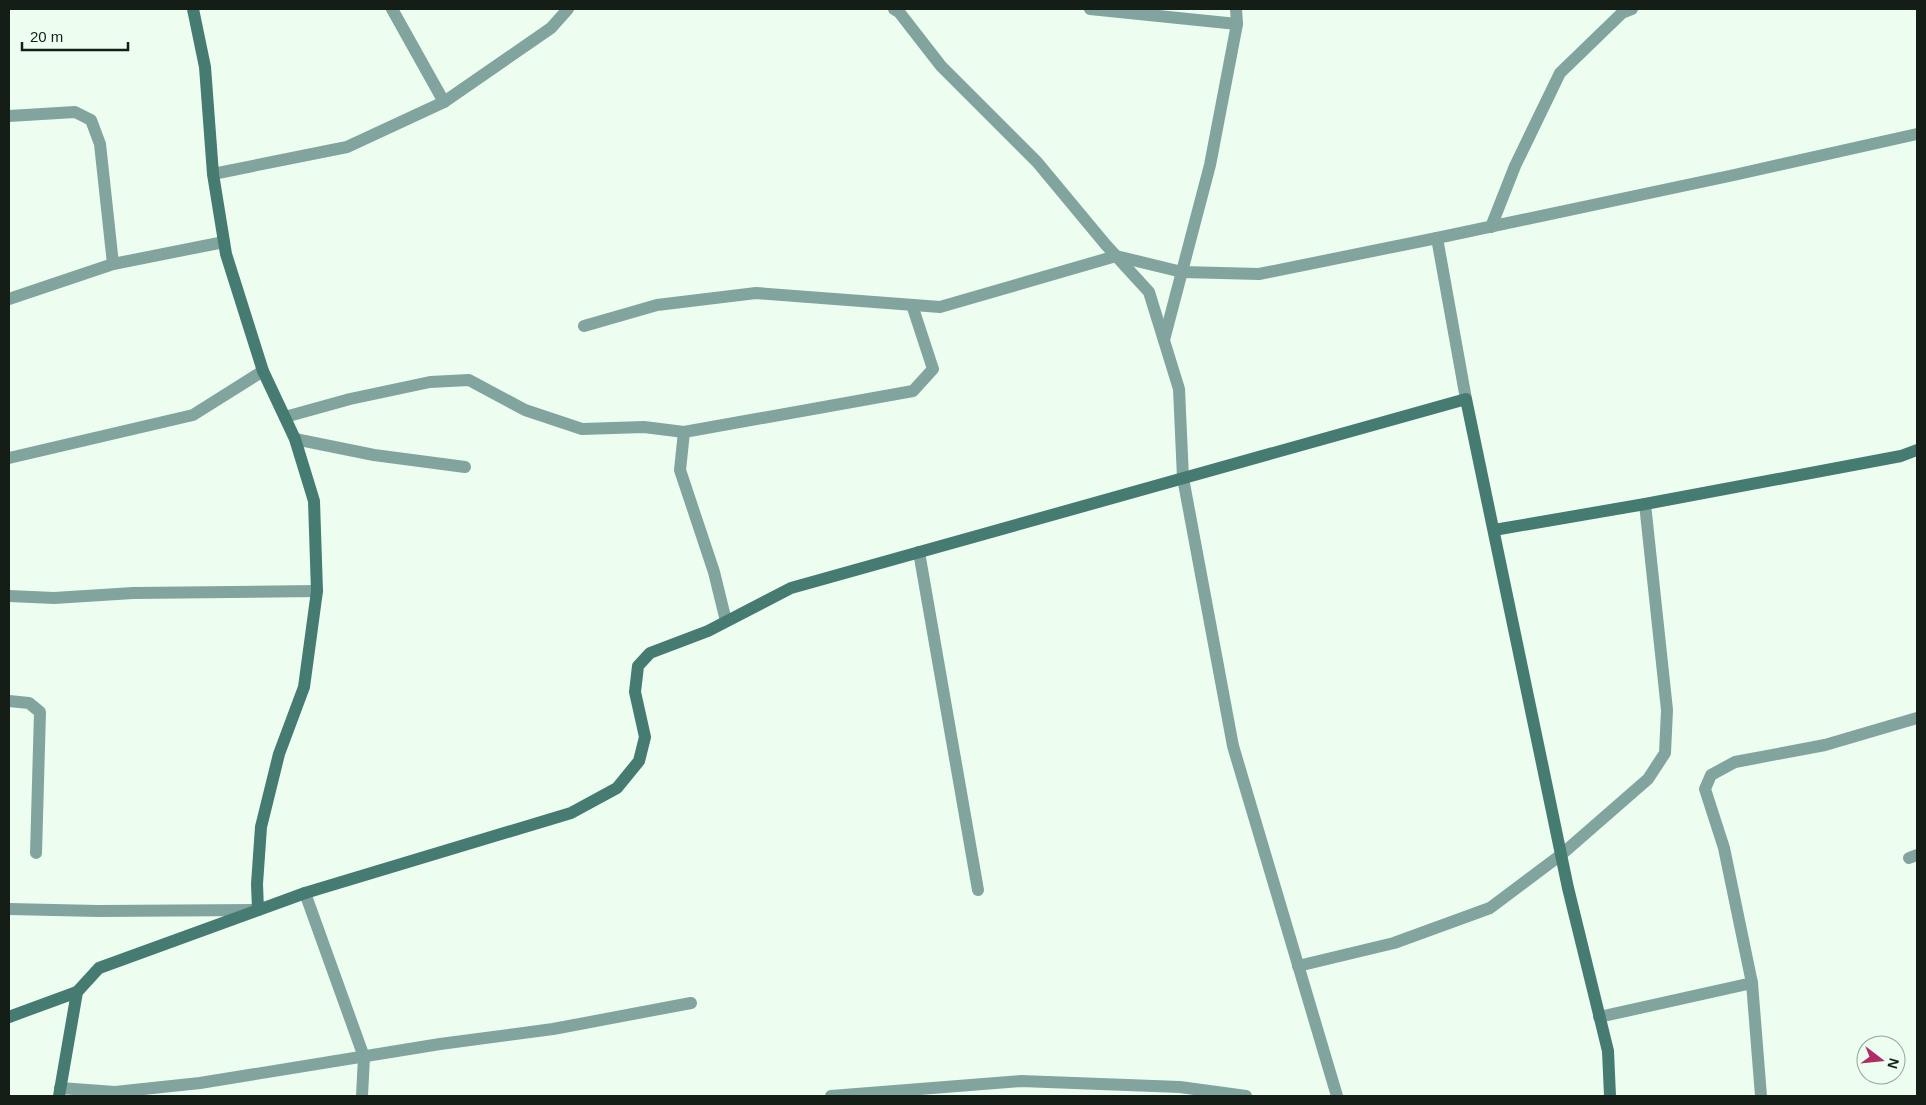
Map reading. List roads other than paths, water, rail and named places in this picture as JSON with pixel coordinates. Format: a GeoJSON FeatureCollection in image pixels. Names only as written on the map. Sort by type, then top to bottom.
{"type":"FeatureCollection","features":[{"type":"Feature","properties":{"kind":"street"},"geometry":{"type":"LineString","coordinates":[[194,9],[205,67],[213,174],[226,254],[263,371],[295,439],[314,501],[317,592],[304,688],[280,754],[261,827],[257,884],[258,910]]}},
{"type":"Feature","properties":{"kind":"street"},"geometry":{"type":"LineString","coordinates":[[392,9],[444,102]]}},
{"type":"Feature","properties":{"kind":"street"},"geometry":{"type":"LineString","coordinates":[[213,174],[347,147],[444,102],[551,28],[568,9]]}},
{"type":"Feature","properties":{"kind":"street"},"geometry":{"type":"LineString","coordinates":[[894,9],[899,12],[942,66],[1037,162],[1116,256],[1149,292],[1179,389],[1183,478],[1233,746],[1337,1096]]}},
{"type":"Feature","properties":{"kind":"street"},"geometry":{"type":"LineString","coordinates":[[1090,9],[1237,24]]}},
{"type":"Feature","properties":{"kind":"street"},"geometry":{"type":"LineString","coordinates":[[1164,340],[1210,166],[1237,24],[1236,9]]}},
{"type":"Feature","properties":{"kind":"street"},"geometry":{"type":"LineString","coordinates":[[1491,227],[1515,166],[1560,73],[1622,13],[1632,9]]}},
{"type":"Feature","properties":{"kind":"street"},"geometry":{"type":"LineString","coordinates":[[9,116],[75,112],[91,120],[100,144],[113,264]]}},
{"type":"Feature","properties":{"kind":"street"},"geometry":{"type":"LineString","coordinates":[[584,326],[657,305],[756,293],[940,307],[1116,256],[1182,272],[1259,274],[1491,227],[1917,134]]}},
{"type":"Feature","properties":{"kind":"street"},"geometry":{"type":"LineString","coordinates":[[1437,238],[1466,399],[1562,854],[1608,1051],[1610,1096]]}},
{"type":"Feature","properties":{"kind":"street"},"geometry":{"type":"LineString","coordinates":[[9,299],[113,264],[224,242]]}},
{"type":"Feature","properties":{"kind":"street"},"geometry":{"type":"LineString","coordinates":[[285,417],[350,399],[430,382],[469,380],[524,410],[582,429],[644,427],[684,432],[912,391],[933,369],[912,305]]}},
{"type":"Feature","properties":{"kind":"street"},"geometry":{"type":"LineString","coordinates":[[9,458],[193,415],[263,371]]}},
{"type":"Feature","properties":{"kind":"street"},"geometry":{"type":"LineString","coordinates":[[9,1016],[77,992],[99,968],[305,893],[571,813],[617,788],[639,761],[645,737],[635,692],[638,666],[650,653],[708,630],[790,588],[1466,399]]}},
{"type":"Feature","properties":{"kind":"street"},"geometry":{"type":"LineString","coordinates":[[684,432],[680,470],[714,572],[726,621]]}},
{"type":"Feature","properties":{"kind":"street"},"geometry":{"type":"LineString","coordinates":[[295,439],[374,455],[465,467]]}},
{"type":"Feature","properties":{"kind":"street"},"geometry":{"type":"LineString","coordinates":[[1494,530],[1902,456],[1917,450]]}},
{"type":"Feature","properties":{"kind":"street"},"geometry":{"type":"LineString","coordinates":[[1298,966],[1394,943],[1490,908],[1562,854],[1648,780],[1665,753],[1667,710],[1645,504]]}},
{"type":"Feature","properties":{"kind":"street"},"geometry":{"type":"LineString","coordinates":[[919,552],[978,890]]}},
{"type":"Feature","properties":{"kind":"street"},"geometry":{"type":"LineString","coordinates":[[9,596],[54,598],[134,594],[317,592]]}},
{"type":"Feature","properties":{"kind":"street"},"geometry":{"type":"LineString","coordinates":[[9,701],[29,703],[40,712],[36,853]]}},
{"type":"Feature","properties":{"kind":"street"},"geometry":{"type":"LineString","coordinates":[[1761,1096],[1752,983],[1724,848],[1705,789],[1711,775],[1735,762],[1825,745],[1917,718]]}},
{"type":"Feature","properties":{"kind":"street"},"geometry":{"type":"LineString","coordinates":[[305,893],[364,1057],[362,1096]]}},
{"type":"Feature","properties":{"kind":"street"},"geometry":{"type":"LineString","coordinates":[[9,909],[98,911],[258,910]]}},
{"type":"Feature","properties":{"kind":"street"},"geometry":{"type":"LineString","coordinates":[[1599,1017],[1752,983]]}},
{"type":"Feature","properties":{"kind":"street"},"geometry":{"type":"LineString","coordinates":[[77,992],[60,1092],[115,1092],[200,1083],[440,1044],[553,1029],[691,1003]]}},
{"type":"Feature","properties":{"kind":"street"},"geometry":{"type":"LineString","coordinates":[[831,1096],[1021,1081],[1180,1087],[1246,1096]]}}]}
